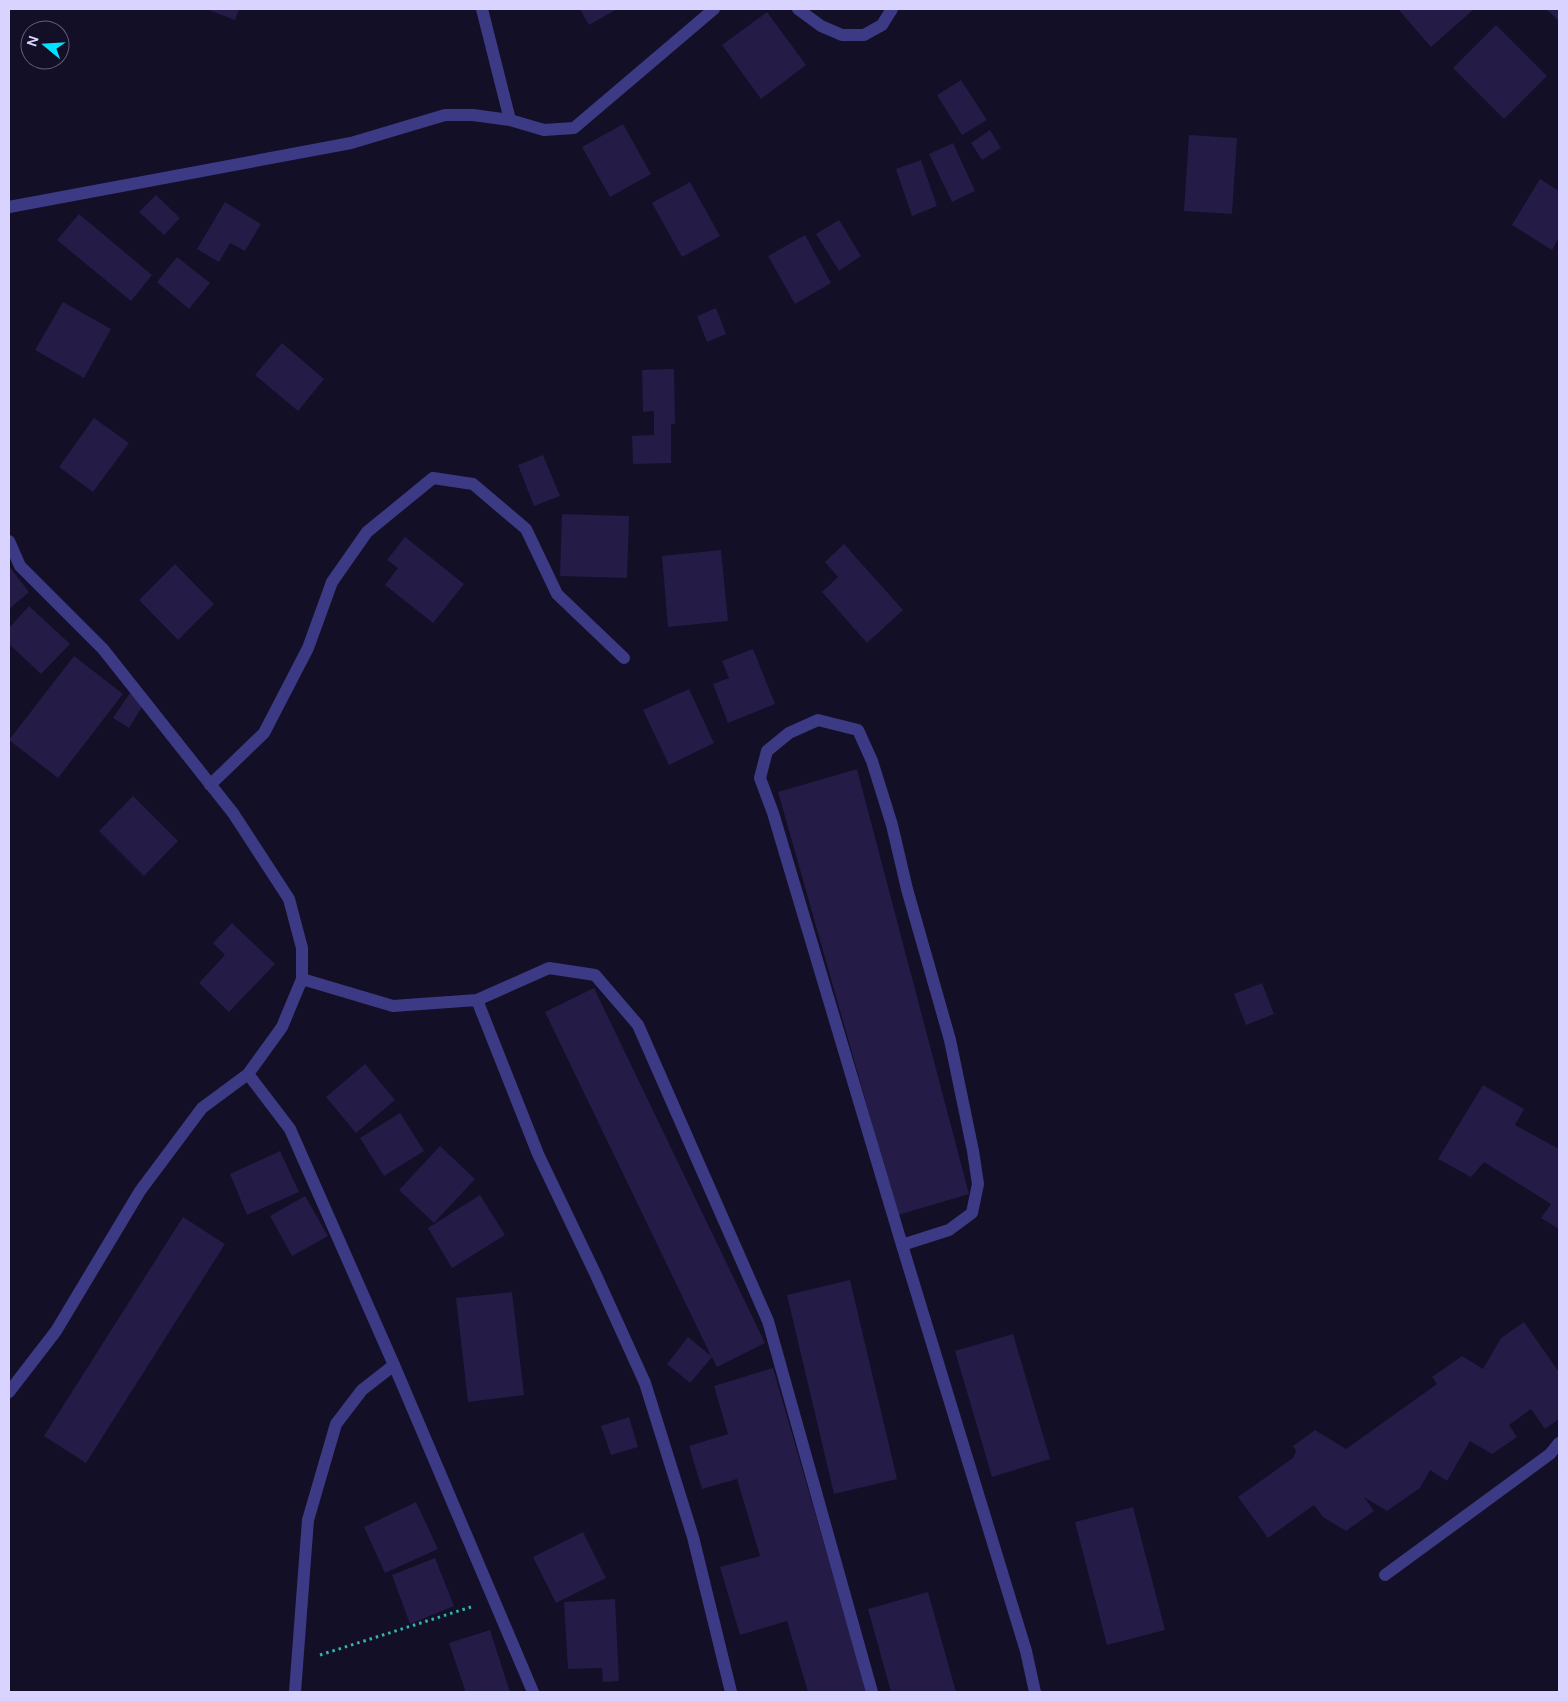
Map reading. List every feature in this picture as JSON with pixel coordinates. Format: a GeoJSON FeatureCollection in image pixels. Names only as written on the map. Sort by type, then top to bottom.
{"type":"FeatureCollection","features":[{"type":"Feature","properties":{"kind":"street"},"geometry":{"type":"LineString","coordinates":[[482,9],[510,120]]}},
{"type":"Feature","properties":{"kind":"street"},"geometry":{"type":"LineString","coordinates":[[9,207],[351,143],[445,115],[473,115],[510,120],[544,130],[574,128],[714,9]]}},
{"type":"Feature","properties":{"kind":"street"},"geometry":{"type":"LineString","coordinates":[[798,9],[821,26],[842,35],[864,35],[882,25],[892,9]]}},
{"type":"Feature","properties":{"kind":"street"},"geometry":{"type":"LineString","coordinates":[[210,785],[264,733],[308,648],[332,582],[367,532],[433,478],[473,484],[526,529],[557,594],[624,658]]}},
{"type":"Feature","properties":{"kind":"street"},"geometry":{"type":"LineString","coordinates":[[9,541],[20,566],[103,649],[233,813],[289,899],[302,948],[302,979],[282,1028],[248,1074],[202,1108],[140,1191],[56,1331],[9,1392]]}},
{"type":"Feature","properties":{"kind":"street"},"geometry":{"type":"LineString","coordinates":[[902,1245],[949,1230],[972,1213],[978,1184],[973,1151],[950,1040],[907,889],[892,825],[872,761],[858,730],[818,720],[789,733],[767,751],[760,778],[773,813],[902,1245],[1026,1651],[1035,1692]]}},
{"type":"Feature","properties":{"kind":"street"},"geometry":{"type":"LineString","coordinates":[[302,979],[393,1006],[477,1000],[549,968],[594,975],[638,1025],[768,1321],[872,1692]]}},
{"type":"Feature","properties":{"kind":"street"},"geometry":{"type":"LineString","coordinates":[[477,1000],[538,1154],[645,1383],[693,1536],[732,1692]]}},
{"type":"Feature","properties":{"kind":"street"},"geometry":{"type":"LineString","coordinates":[[248,1074],[290,1128],[394,1365],[533,1692]]}},
{"type":"Feature","properties":{"kind":"street"},"geometry":{"type":"LineString","coordinates":[[295,1692],[308,1520],[336,1424],[362,1390],[394,1365]]}},
{"type":"Feature","properties":{"kind":"street"},"geometry":{"type":"LineString","coordinates":[[1385,1575],[1550,1454],[1559,1444]]}},
{"type":"Feature","properties":{"kind":"path"},"geometry":{"type":"LineString","coordinates":[[298,1662],[494,1600]]}},
{"type":"Feature","properties":{"kind":"building"},"geometry":{"type":"Polygon","coordinates":[[[206,9],[239,9],[235,20],[206,9]]]}},
{"type":"Feature","properties":{"kind":"building"},"geometry":{"type":"Polygon","coordinates":[[[580,9],[617,9],[589,25],[580,9]]]}},
{"type":"Feature","properties":{"kind":"building"},"geometry":{"type":"Polygon","coordinates":[[[1398,9],[1474,9],[1431,47],[1398,9]]]}},
{"type":"Feature","properties":{"kind":"building"},"geometry":{"type":"Polygon","coordinates":[[[1546,9],[1559,9],[1559,21],[1546,9]]]}},
{"type":"Feature","properties":{"kind":"building"},"geometry":{"type":"Polygon","coordinates":[[[767,12],[806,65],[761,99],[722,45],[767,12]]]}},
{"type":"Feature","properties":{"kind":"building"},"geometry":{"type":"Polygon","coordinates":[[[1496,25],[1547,76],[1504,119],[1453,68],[1496,25]]]}},
{"type":"Feature","properties":{"kind":"building"},"geometry":{"type":"Polygon","coordinates":[[[961,80],[987,120],[962,135],[937,95],[961,80]]]}},
{"type":"Feature","properties":{"kind":"building"},"geometry":{"type":"Polygon","coordinates":[[[623,124],[651,174],[610,197],[582,147],[623,124]]]}},
{"type":"Feature","properties":{"kind":"building"},"geometry":{"type":"Polygon","coordinates":[[[990,130],[1001,148],[982,160],[971,143],[990,130]]]}},
{"type":"Feature","properties":{"kind":"building"},"geometry":{"type":"Polygon","coordinates":[[[1189,135],[1237,138],[1232,214],[1184,211],[1189,135]]]}},
{"type":"Feature","properties":{"kind":"building"},"geometry":{"type":"Polygon","coordinates":[[[953,143],[975,191],[952,202],[929,154],[953,143]]]}},
{"type":"Feature","properties":{"kind":"building"},"geometry":{"type":"Polygon","coordinates":[[[921,160],[937,206],[912,216],[896,169],[921,160]]]}},
{"type":"Feature","properties":{"kind":"building"},"geometry":{"type":"Polygon","coordinates":[[[1540,179],[1559,191],[1559,237],[1552,250],[1512,225],[1540,179]]]}},
{"type":"Feature","properties":{"kind":"building"},"geometry":{"type":"Polygon","coordinates":[[[690,182],[720,236],[682,257],[652,203],[690,182]]]}},
{"type":"Feature","properties":{"kind":"building"},"geometry":{"type":"Polygon","coordinates":[[[156,195],[180,218],[164,235],[139,212],[156,195]]]}},
{"type":"Feature","properties":{"kind":"building"},"geometry":{"type":"Polygon","coordinates":[[[225,202],[261,224],[245,251],[230,243],[219,262],[197,249],[225,202]]]}},
{"type":"Feature","properties":{"kind":"building"},"geometry":{"type":"Polygon","coordinates":[[[79,214],[152,275],[131,301],[57,240],[79,214]]]}},
{"type":"Feature","properties":{"kind":"building"},"geometry":{"type":"Polygon","coordinates":[[[839,220],[861,256],[839,271],[816,234],[839,220]]]}},
{"type":"Feature","properties":{"kind":"building"},"geometry":{"type":"Polygon","coordinates":[[[805,235],[831,283],[795,304],[768,256],[805,235]]]}},
{"type":"Feature","properties":{"kind":"building"},"geometry":{"type":"Polygon","coordinates":[[[177,257],[210,283],[189,309],[157,282],[177,257]]]}},
{"type":"Feature","properties":{"kind":"building"},"geometry":{"type":"Polygon","coordinates":[[[63,302],[111,329],[84,378],[35,350],[63,302]]]}},
{"type":"Feature","properties":{"kind":"building"},"geometry":{"type":"Polygon","coordinates":[[[716,308],[726,334],[707,342],[697,316],[716,308]]]}},
{"type":"Feature","properties":{"kind":"building"},"geometry":{"type":"Polygon","coordinates":[[[282,343],[324,379],[298,411],[255,375],[282,343]]]}},
{"type":"Feature","properties":{"kind":"building"},"geometry":{"type":"Polygon","coordinates":[[[674,369],[675,424],[671,424],[671,463],[633,464],[632,436],[654,435],[654,411],[643,412],[642,370],[674,369]]]}},
{"type":"Feature","properties":{"kind":"building"},"geometry":{"type":"Polygon","coordinates":[[[94,418],[129,443],[93,492],[59,467],[94,418]]]}},
{"type":"Feature","properties":{"kind":"building"},"geometry":{"type":"Polygon","coordinates":[[[543,455],[560,496],[534,506],[518,465],[543,455]]]}},
{"type":"Feature","properties":{"kind":"building"},"geometry":{"type":"Polygon","coordinates":[[[562,514],[629,516],[627,578],[560,576],[562,514]]]}},
{"type":"Feature","properties":{"kind":"building"},"geometry":{"type":"Polygon","coordinates":[[[405,537],[464,584],[433,623],[385,585],[398,568],[387,560],[405,537]]]}},
{"type":"Feature","properties":{"kind":"building"},"geometry":{"type":"Polygon","coordinates":[[[844,544],[903,610],[867,643],[822,592],[838,577],[825,562],[844,544]]]}},
{"type":"Feature","properties":{"kind":"building"},"geometry":{"type":"Polygon","coordinates":[[[721,550],[728,621],[668,627],[662,556],[721,550]]]}},
{"type":"Feature","properties":{"kind":"building"},"geometry":{"type":"Polygon","coordinates":[[[175,564],[214,604],[178,640],[139,600],[175,564]]]}},
{"type":"Feature","properties":{"kind":"building"},"geometry":{"type":"Polygon","coordinates":[[[9,566],[29,592],[9,609],[9,566]]]}},
{"type":"Feature","properties":{"kind":"building"},"geometry":{"type":"Polygon","coordinates":[[[29,606],[70,644],[41,674],[9,644],[9,628],[29,606]]]}},
{"type":"Feature","properties":{"kind":"building"},"geometry":{"type":"Polygon","coordinates":[[[753,649],[775,704],[728,723],[713,684],[729,678],[722,661],[753,649]]]}},
{"type":"Feature","properties":{"kind":"building"},"geometry":{"type":"Polygon","coordinates":[[[74,656],[123,694],[58,778],[9,740],[74,656]]]}},
{"type":"Feature","properties":{"kind":"building"},"geometry":{"type":"Polygon","coordinates":[[[689,689],[714,743],[669,765],[643,710],[689,689]]]}},
{"type":"Feature","properties":{"kind":"building"},"geometry":{"type":"Polygon","coordinates":[[[130,693],[145,702],[129,728],[113,718],[130,693]]]}},
{"type":"Feature","properties":{"kind":"building"},"geometry":{"type":"Polygon","coordinates":[[[857,769],[969,1194],[898,1215],[778,792],[857,769]]]}},
{"type":"Feature","properties":{"kind":"building"},"geometry":{"type":"Polygon","coordinates":[[[133,796],[178,841],[144,876],[99,831],[133,796]]]}},
{"type":"Feature","properties":{"kind":"building"},"geometry":{"type":"Polygon","coordinates":[[[232,923],[275,964],[229,1012],[199,983],[225,955],[213,943],[232,923]]]}},
{"type":"Feature","properties":{"kind":"building"},"geometry":{"type":"Polygon","coordinates":[[[1262,983],[1274,1014],[1246,1025],[1234,994],[1262,983]]]}},
{"type":"Feature","properties":{"kind":"building"},"geometry":{"type":"Polygon","coordinates":[[[594,988],[765,1343],[717,1367],[712,1357],[690,1383],[667,1364],[688,1337],[711,1356],[545,1012],[594,988]]]}},
{"type":"Feature","properties":{"kind":"building"},"geometry":{"type":"Polygon","coordinates":[[[365,1064],[395,1100],[356,1133],[326,1097],[365,1064]]]}},
{"type":"Feature","properties":{"kind":"building"},"geometry":{"type":"Polygon","coordinates":[[[1483,1085],[1524,1109],[1515,1125],[1559,1149],[1559,1229],[1541,1218],[1551,1204],[1484,1162],[1471,1177],[1438,1159],[1483,1085]]]}},
{"type":"Feature","properties":{"kind":"building"},"geometry":{"type":"Polygon","coordinates":[[[400,1113],[424,1151],[384,1176],[360,1138],[400,1113]]]}},
{"type":"Feature","properties":{"kind":"building"},"geometry":{"type":"Polygon","coordinates":[[[440,1146],[475,1179],[434,1223],[399,1190],[440,1146]]]}},
{"type":"Feature","properties":{"kind":"building"},"geometry":{"type":"Polygon","coordinates":[[[280,1151],[299,1192],[247,1215],[230,1174],[280,1151]]]}},
{"type":"Feature","properties":{"kind":"building"},"geometry":{"type":"Polygon","coordinates":[[[480,1195],[505,1235],[452,1268],[428,1228],[480,1195]]]}},
{"type":"Feature","properties":{"kind":"building"},"geometry":{"type":"Polygon","coordinates":[[[305,1196],[328,1236],[292,1256],[270,1216],[305,1196]]]}},
{"type":"Feature","properties":{"kind":"building"},"geometry":{"type":"Polygon","coordinates":[[[183,1217],[225,1244],[86,1463],[44,1436],[183,1217]]]}},
{"type":"Feature","properties":{"kind":"building"},"geometry":{"type":"Polygon","coordinates":[[[850,1280],[897,1479],[834,1494],[787,1295],[850,1280]]]}},
{"type":"Feature","properties":{"kind":"building"},"geometry":{"type":"Polygon","coordinates":[[[512,1292],[524,1395],[468,1402],[456,1298],[512,1292]]]}},
{"type":"Feature","properties":{"kind":"building"},"geometry":{"type":"Polygon","coordinates":[[[1524,1322],[1559,1372],[1559,1419],[1545,1429],[1531,1409],[1509,1425],[1517,1437],[1492,1454],[1470,1441],[1447,1481],[1430,1470],[1420,1488],[1387,1511],[1364,1497],[1374,1511],[1346,1531],[1323,1517],[1314,1505],[1268,1538],[1238,1497],[1293,1458],[1296,1451],[1293,1446],[1315,1430],[1346,1449],[1437,1384],[1432,1377],[1462,1356],[1483,1369],[1501,1338],[1524,1322]]]}},
{"type":"Feature","properties":{"kind":"building"},"geometry":{"type":"Polygon","coordinates":[[[1013,1334],[1050,1459],[992,1477],[955,1351],[1013,1334]]]}},
{"type":"Feature","properties":{"kind":"building"},"geometry":{"type":"Polygon","coordinates":[[[773,1368],[867,1692],[808,1692],[787,1621],[740,1635],[720,1567],[760,1556],[737,1479],[702,1489],[689,1446],[728,1434],[714,1386],[773,1368]]]}},
{"type":"Feature","properties":{"kind":"building"},"geometry":{"type":"Polygon","coordinates":[[[629,1417],[638,1447],[611,1455],[601,1426],[629,1417]]]}},
{"type":"Feature","properties":{"kind":"building"},"geometry":{"type":"Polygon","coordinates":[[[416,1502],[438,1549],[385,1573],[364,1527],[416,1502]]]}},
{"type":"Feature","properties":{"kind":"building"},"geometry":{"type":"Polygon","coordinates":[[[1133,1507],[1165,1630],[1107,1645],[1075,1522],[1133,1507]]]}},
{"type":"Feature","properties":{"kind":"building"},"geometry":{"type":"Polygon","coordinates":[[[583,1532],[606,1578],[556,1603],[533,1557],[583,1532]]]}},
{"type":"Feature","properties":{"kind":"building"},"geometry":{"type":"Polygon","coordinates":[[[435,1558],[454,1606],[410,1624],[392,1575],[435,1558]]]}},
{"type":"Feature","properties":{"kind":"building"},"geometry":{"type":"Polygon","coordinates":[[[928,1592],[956,1692],[891,1692],[868,1609],[928,1592]]]}},
{"type":"Feature","properties":{"kind":"building"},"geometry":{"type":"Polygon","coordinates":[[[615,1599],[619,1681],[603,1682],[602,1668],[568,1669],[564,1602],[615,1599]]]}},
{"type":"Feature","properties":{"kind":"building"},"geometry":{"type":"Polygon","coordinates":[[[490,1630],[510,1692],[460,1692],[465,1690],[449,1643],[490,1630]]]}}]}
